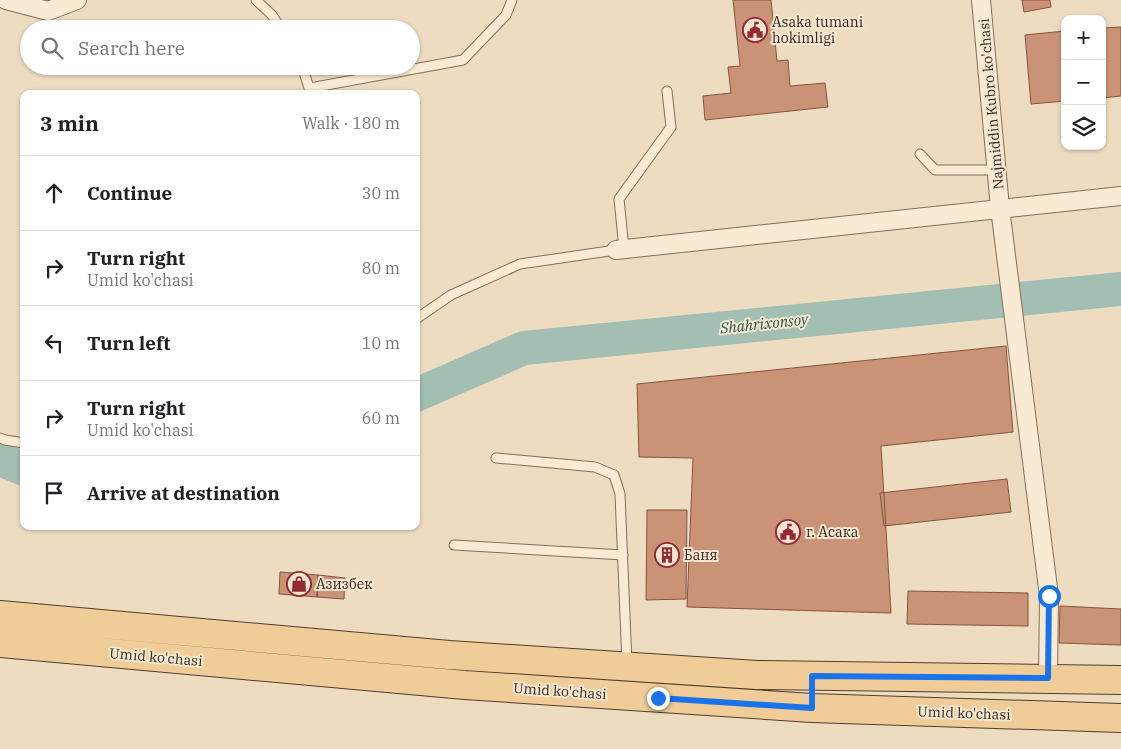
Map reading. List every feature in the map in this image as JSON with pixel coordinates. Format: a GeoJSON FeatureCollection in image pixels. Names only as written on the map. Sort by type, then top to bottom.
{"type":"FeatureCollection","features":[{"type":"Feature","properties":{"kind":"main road","name":"Umid ko'chasi"},"geometry":{"type":"LineString","coordinates":[[0,615],[439,654],[757,675],[1121,680]]}},
{"type":"Feature","properties":{"kind":"main road","name":"Umid ko'chasi"},"geometry":{"type":"LineString","coordinates":[[0,643],[465,685],[812,708],[1121,718]]}},
{"type":"Feature","properties":{"kind":"main road"},"geometry":{"type":"LineString","coordinates":[[812,676],[812,708]]}},
{"type":"Feature","properties":{"kind":"street"},"geometry":{"type":"LineString","coordinates":[[6,0],[48,12],[77,0]]}},
{"type":"Feature","properties":{"kind":"street","name":"Najmiddin Kubro ko'chasi"},"geometry":{"type":"LineString","coordinates":[[981,0],[1000,208],[1049,596],[1048,678]]}},
{"type":"Feature","properties":{"kind":"street"},"geometry":{"type":"LineString","coordinates":[[620,250],[1121,196]]}},
{"type":"Feature","properties":{"kind":"lane"},"geometry":{"type":"LineString","coordinates":[[256,0],[275,20]]}},
{"type":"Feature","properties":{"kind":"lane"},"geometry":{"type":"LineString","coordinates":[[420,69],[463,60],[506,14],[512,0]]}},
{"type":"Feature","properties":{"kind":"lane"},"geometry":{"type":"LineString","coordinates":[[305,75],[311,90]]}},
{"type":"Feature","properties":{"kind":"lane"},"geometry":{"type":"LineString","coordinates":[[316,90],[389,75]]}},
{"type":"Feature","properties":{"kind":"lane"},"geometry":{"type":"LineString","coordinates":[[420,316],[451,295],[520,264],[620,250],[619,199],[671,127],[667,91]]}},
{"type":"Feature","properties":{"kind":"lane"},"geometry":{"type":"LineString","coordinates":[[920,154],[935,170],[996,170]]}},
{"type":"Feature","properties":{"kind":"lane"},"geometry":{"type":"LineString","coordinates":[[0,438],[20,442]]}},
{"type":"Feature","properties":{"kind":"lane"},"geometry":{"type":"LineString","coordinates":[[496,458],[595,467],[614,475],[620,494],[627,667]]}},
{"type":"Feature","properties":{"kind":"lane"},"geometry":{"type":"LineString","coordinates":[[454,545],[623,555]]}},
{"type":"Feature","properties":{"kind":"building","name":"Asaka tumani hokimligi"},"geometry":{"type":"Polygon","coordinates":[[[733,0],[771,0],[777,61],[788,60],[790,86],[825,83],[828,107],[705,120],[703,96],[731,93],[728,67],[740,66],[733,0]]]}},
{"type":"Feature","properties":{"kind":"building"},"geometry":{"type":"Polygon","coordinates":[[[1022,0],[1050,0],[1051,7],[1024,12],[1022,0]]]}},
{"type":"Feature","properties":{"kind":"building"},"geometry":{"type":"Polygon","coordinates":[[[1121,27],[1121,96],[1106,98],[1106,28],[1121,27]]]}},
{"type":"Feature","properties":{"kind":"building"},"geometry":{"type":"Polygon","coordinates":[[[1061,31],[1061,101],[1031,104],[1025,35],[1061,31]]]}},
{"type":"Feature","properties":{"kind":"building","name":"г. Асака"},"geometry":{"type":"Polygon","coordinates":[[[1006,346],[1013,432],[881,446],[891,613],[687,607],[693,458],[639,457],[637,384],[1006,346]]]}},
{"type":"Feature","properties":{"kind":"building"},"geometry":{"type":"Polygon","coordinates":[[[1007,479],[1011,512],[884,526],[880,493],[1007,479]]]}},
{"type":"Feature","properties":{"kind":"building","name":"Баня"},"geometry":{"type":"Polygon","coordinates":[[[647,510],[687,510],[686,599],[646,600],[647,510]]]}},
{"type":"Feature","properties":{"kind":"building","name":"Азизбек"},"geometry":{"type":"Polygon","coordinates":[[[280,572],[318,575],[317,597],[279,594],[280,572]]]}},
{"type":"Feature","properties":{"kind":"building"},"geometry":{"type":"Polygon","coordinates":[[[318,575],[345,578],[344,599],[317,597],[318,575]]]}},
{"type":"Feature","properties":{"kind":"building"},"geometry":{"type":"Polygon","coordinates":[[[908,591],[1028,593],[1028,626],[907,624],[908,591]]]}},
{"type":"Feature","properties":{"kind":"building"},"geometry":{"type":"Polygon","coordinates":[[[1060,606],[1121,609],[1121,645],[1059,643],[1060,606]]]}},
{"type":"Feature","properties":{"kind":"waterway","name":"Shahrixonsoy"},"geometry":{"type":"LineString","coordinates":[[420,393],[524,348],[1121,289]]}},
{"type":"Feature","properties":{"kind":"waterway","name":"Shahrixonsoy"},"geometry":{"type":"LineString","coordinates":[[0,459],[20,467]]}},
{"type":"Feature","properties":{"kind":"place","name":"Asaka tumani hokimligi"},"geometry":{"type":"Point","coordinates":[755,30]}},
{"type":"Feature","properties":{"kind":"place","name":"г. Асака"},"geometry":{"type":"Point","coordinates":[788,532]}},
{"type":"Feature","properties":{"kind":"place","name":"Баня"},"geometry":{"type":"Point","coordinates":[667,555]}},
{"type":"Feature","properties":{"kind":"place","name":"Азизбек"},"geometry":{"type":"Point","coordinates":[299,584]}},
{"type":"Feature","properties":{"kind":"route"},"geometry":{"type":"LineString","coordinates":[[658,698],[812,708],[812,676],[1048,678],[1049,596]]}}]}
